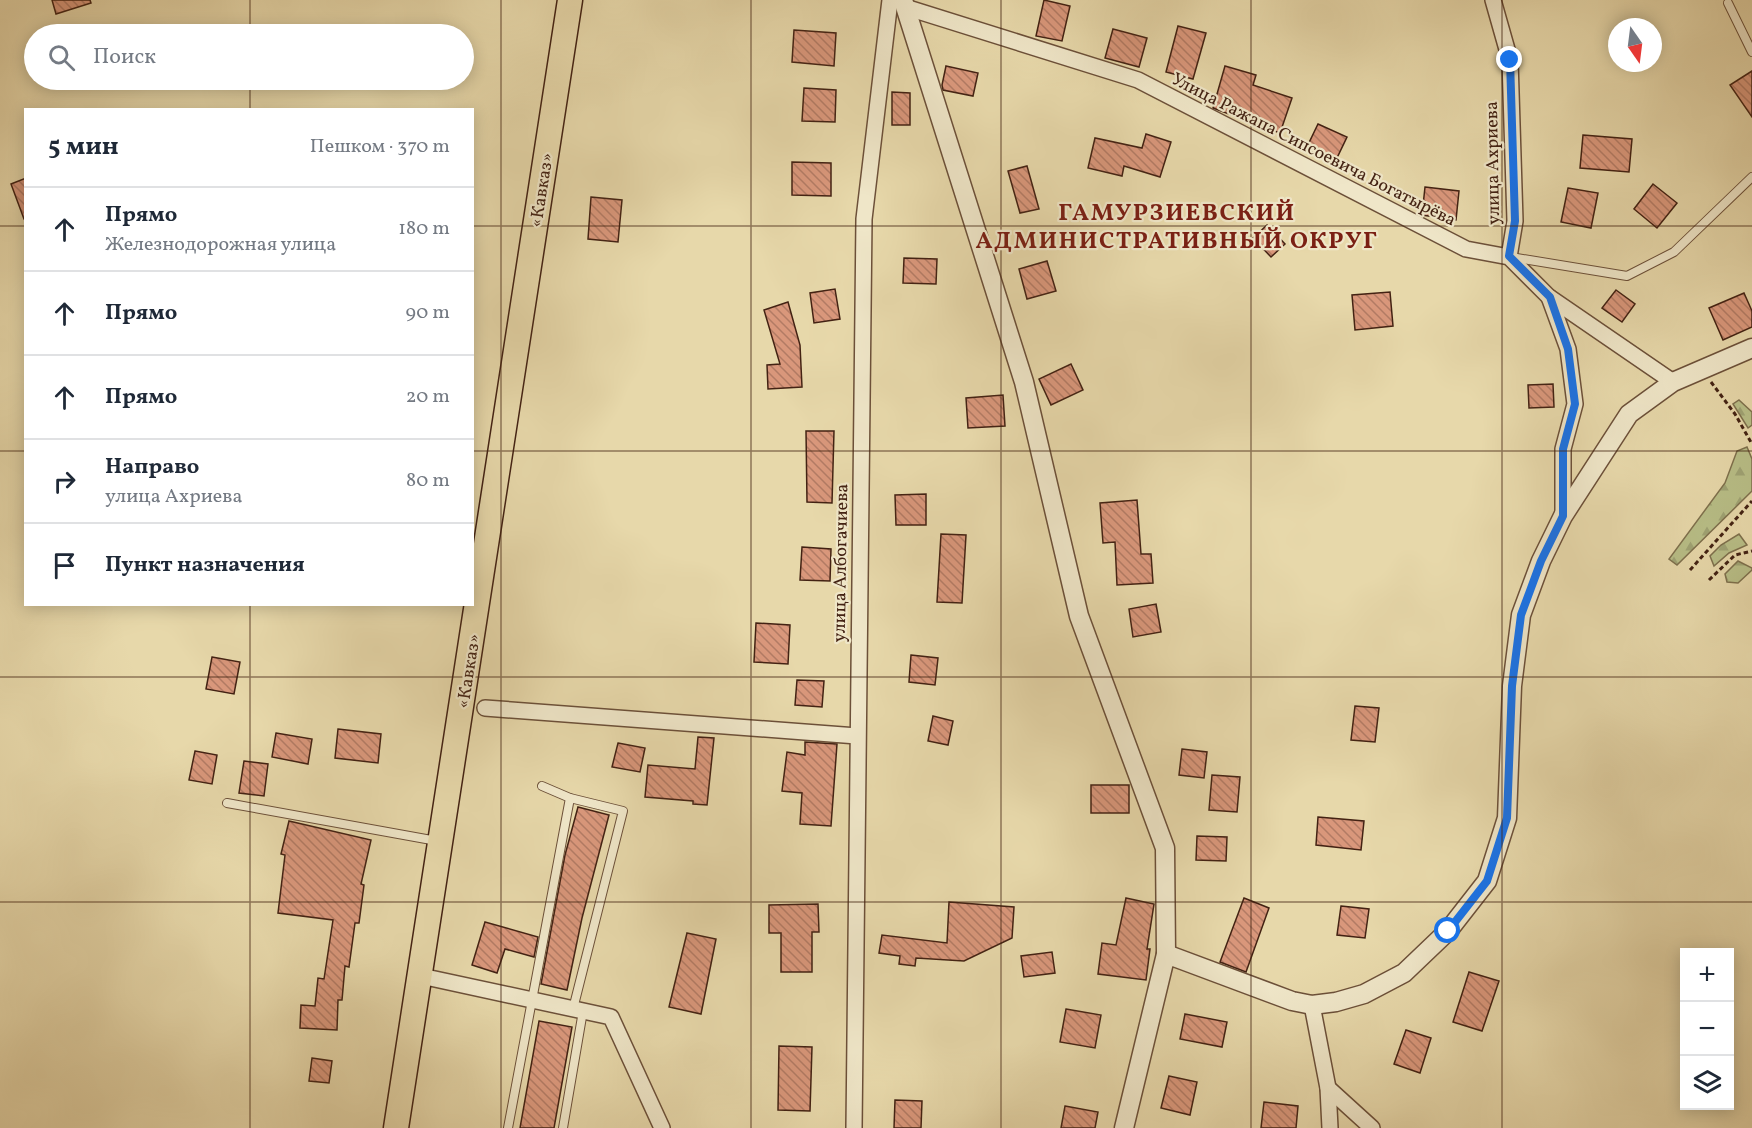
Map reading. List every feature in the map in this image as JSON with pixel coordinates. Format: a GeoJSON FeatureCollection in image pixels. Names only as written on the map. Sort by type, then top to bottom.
{"type":"FeatureCollection","features":[{"type":"Feature","properties":{"kind":"highway","name":"«Кавказ»"},"geometry":{"type":"LineString","coordinates":[[396,1128],[442,842],[570,0]]}},
{"type":"Feature","properties":{"kind":"street","name":"улица Ахриева"},"geometry":{"type":"LineString","coordinates":[[1493,0],[1510,60],[1515,221],[1509,256]]}},
{"type":"Feature","properties":{"kind":"street","name":"Улица Ражапа Сипсоевича Богатырёва"},"geometry":{"type":"LineString","coordinates":[[899,2],[1138,80],[1466,249],[1509,256]]}},
{"type":"Feature","properties":{"kind":"street"},"geometry":{"type":"LineString","coordinates":[[899,2],[1024,382],[1079,616],[1165,848],[1166,954],[1124,1128]]}},
{"type":"Feature","properties":{"kind":"street","name":"улица Албогачиева"},"geometry":{"type":"LineString","coordinates":[[854,1128],[864,219],[899,2]]}},
{"type":"Feature","properties":{"kind":"street"},"geometry":{"type":"LineString","coordinates":[[1509,256],[1550,297],[1673,382]]}},
{"type":"Feature","properties":{"kind":"street"},"geometry":{"type":"LineString","coordinates":[[1550,297],[1568,349],[1575,404],[1563,449],[1563,516]]}},
{"type":"Feature","properties":{"kind":"street"},"geometry":{"type":"LineString","coordinates":[[1166,954],[1292,1001],[1312,1005],[1364,994],[1404,973],[1448,931],[1487,881],[1507,818],[1512,686],[1521,615],[1541,561],[1563,516],[1629,414],[1673,382],[1752,348]]}},
{"type":"Feature","properties":{"kind":"street"},"geometry":{"type":"LineString","coordinates":[[485,708],[857,736]]}},
{"type":"Feature","properties":{"kind":"street"},"geometry":{"type":"LineString","coordinates":[[421,976],[610,1017],[662,1128]]}},
{"type":"Feature","properties":{"kind":"street"},"geometry":{"type":"LineString","coordinates":[[1312,1005],[1328,1088],[1330,1128]]}},
{"type":"Feature","properties":{"kind":"street"},"geometry":{"type":"LineString","coordinates":[[1328,1088],[1372,1128]]}},
{"type":"Feature","properties":{"kind":"lane"},"geometry":{"type":"LineString","coordinates":[[1728,3],[1752,52]]}},
{"type":"Feature","properties":{"kind":"lane"},"geometry":{"type":"LineString","coordinates":[[1509,256],[1627,276],[1674,252],[1752,177]]}},
{"type":"Feature","properties":{"kind":"lane"},"geometry":{"type":"LineString","coordinates":[[542,786],[570,798],[623,811],[578,1010],[563,1128]]}},
{"type":"Feature","properties":{"kind":"lane"},"geometry":{"type":"LineString","coordinates":[[508,1128],[570,798]]}},
{"type":"Feature","properties":{"kind":"lane"},"geometry":{"type":"LineString","coordinates":[[227,803],[442,842]]}},
{"type":"Feature","properties":{"kind":"path"},"geometry":{"type":"LineString","coordinates":[[1702,369],[1735,414],[1752,444]]}},
{"type":"Feature","properties":{"kind":"path"},"geometry":{"type":"LineString","coordinates":[[1690,570],[1752,501]]}},
{"type":"Feature","properties":{"kind":"path"},"geometry":{"type":"LineString","coordinates":[[1709,580],[1735,555],[1752,551]]}},
{"type":"Feature","properties":{"kind":"green space"},"geometry":{"type":"Polygon","coordinates":[[[1739,400],[1752,412],[1752,425],[1748,428],[1733,404],[1739,400]]]}},
{"type":"Feature","properties":{"kind":"green space"},"geometry":{"type":"Polygon","coordinates":[[[1747,447],[1752,459],[1752,491],[1677,565],[1669,559],[1725,483],[1737,451],[1747,447]]]}},
{"type":"Feature","properties":{"kind":"green space"},"geometry":{"type":"Polygon","coordinates":[[[1739,534],[1747,545],[1729,553],[1714,566],[1710,556],[1721,545],[1739,534]]]}},
{"type":"Feature","properties":{"kind":"green space"},"geometry":{"type":"Polygon","coordinates":[[[1738,561],[1752,570],[1738,583],[1727,582],[1725,574],[1738,561]]]}},
{"type":"Feature","properties":{"kind":"building"},"geometry":{"type":"Polygon","coordinates":[[[52,0],[90,0],[91,3],[56,14],[52,0]]]}},
{"type":"Feature","properties":{"kind":"building"},"geometry":{"type":"Polygon","coordinates":[[[1044,0],[1070,6],[1062,41],[1036,36],[1044,0]]]}},
{"type":"Feature","properties":{"kind":"building"},"geometry":{"type":"Polygon","coordinates":[[[1178,26],[1206,33],[1193,79],[1166,72],[1178,26]]]}},
{"type":"Feature","properties":{"kind":"building"},"geometry":{"type":"Polygon","coordinates":[[[1113,29],[1147,38],[1139,67],[1105,58],[1113,29]]]}},
{"type":"Feature","properties":{"kind":"building"},"geometry":{"type":"Polygon","coordinates":[[[794,30],[836,33],[834,66],[792,62],[794,30]]]}},
{"type":"Feature","properties":{"kind":"building"},"geometry":{"type":"Polygon","coordinates":[[[946,66],[978,73],[973,96],[943,90],[946,66]]]}},
{"type":"Feature","properties":{"kind":"building"},"geometry":{"type":"Polygon","coordinates":[[[1225,66],[1256,75],[1253,85],[1292,98],[1280,133],[1213,108],[1225,66]]]}},
{"type":"Feature","properties":{"kind":"building"},"geometry":{"type":"Polygon","coordinates":[[[1752,71],[1752,117],[1730,85],[1752,71]]]}},
{"type":"Feature","properties":{"kind":"building"},"geometry":{"type":"Polygon","coordinates":[[[804,88],[836,90],[835,122],[802,121],[804,88]]]}},
{"type":"Feature","properties":{"kind":"building"},"geometry":{"type":"Polygon","coordinates":[[[892,92],[910,93],[910,125],[892,125],[892,92]]]}},
{"type":"Feature","properties":{"kind":"building"},"geometry":{"type":"Polygon","coordinates":[[[1318,124],[1347,137],[1335,162],[1306,149],[1318,124]]]}},
{"type":"Feature","properties":{"kind":"building"},"geometry":{"type":"Polygon","coordinates":[[[1146,134],[1171,142],[1160,177],[1124,166],[1122,176],[1088,168],[1095,138],[1142,148],[1146,134]]]}},
{"type":"Feature","properties":{"kind":"building"},"geometry":{"type":"Polygon","coordinates":[[[1583,135],[1632,139],[1629,172],[1580,168],[1583,135]]]}},
{"type":"Feature","properties":{"kind":"building"},"geometry":{"type":"Polygon","coordinates":[[[792,162],[831,163],[831,196],[792,195],[792,162]]]}},
{"type":"Feature","properties":{"kind":"building"},"geometry":{"type":"Polygon","coordinates":[[[1027,166],[1039,209],[1020,213],[1008,171],[1027,166]]]}},
{"type":"Feature","properties":{"kind":"building"},"geometry":{"type":"Polygon","coordinates":[[[24,179],[24,219],[11,184],[24,179]]]}},
{"type":"Feature","properties":{"kind":"building"},"geometry":{"type":"Polygon","coordinates":[[[1653,184],[1677,203],[1657,228],[1634,209],[1653,184]]]}},
{"type":"Feature","properties":{"kind":"building"},"geometry":{"type":"Polygon","coordinates":[[[1425,187],[1459,191],[1456,220],[1422,215],[1425,187]]]}},
{"type":"Feature","properties":{"kind":"building"},"geometry":{"type":"Polygon","coordinates":[[[1568,188],[1598,193],[1591,228],[1561,222],[1568,188]]]}},
{"type":"Feature","properties":{"kind":"building"},"geometry":{"type":"Polygon","coordinates":[[[591,197],[622,200],[618,242],[588,239],[591,197]]]}},
{"type":"Feature","properties":{"kind":"building"},"geometry":{"type":"Polygon","coordinates":[[[1267,225],[1285,244],[1271,257],[1253,238],[1267,225]]]}},
{"type":"Feature","properties":{"kind":"building"},"geometry":{"type":"Polygon","coordinates":[[[904,258],[937,259],[936,284],[903,283],[904,258]]]}},
{"type":"Feature","properties":{"kind":"building"},"geometry":{"type":"Polygon","coordinates":[[[1047,261],[1056,291],[1027,299],[1019,269],[1047,261]]]}},
{"type":"Feature","properties":{"kind":"building"},"geometry":{"type":"Polygon","coordinates":[[[835,289],[840,319],[814,323],[810,293],[835,289]]]}},
{"type":"Feature","properties":{"kind":"building"},"geometry":{"type":"Polygon","coordinates":[[[1616,290],[1635,304],[1622,322],[1602,308],[1616,290]]]}},
{"type":"Feature","properties":{"kind":"building"},"geometry":{"type":"Polygon","coordinates":[[[1390,292],[1393,326],[1355,330],[1352,295],[1390,292]]]}},
{"type":"Feature","properties":{"kind":"building"},"geometry":{"type":"Polygon","coordinates":[[[1744,293],[1752,311],[1752,327],[1723,340],[1709,308],[1744,293]]]}},
{"type":"Feature","properties":{"kind":"building"},"geometry":{"type":"Polygon","coordinates":[[[788,302],[800,345],[802,387],[768,389],[767,365],[780,364],[764,310],[788,302]]]}},
{"type":"Feature","properties":{"kind":"building"},"geometry":{"type":"Polygon","coordinates":[[[1071,364],[1083,390],[1051,405],[1039,379],[1071,364]]]}},
{"type":"Feature","properties":{"kind":"building"},"geometry":{"type":"Polygon","coordinates":[[[1553,384],[1554,407],[1529,408],[1528,385],[1553,384]]]}},
{"type":"Feature","properties":{"kind":"building"},"geometry":{"type":"Polygon","coordinates":[[[1003,395],[1005,426],[968,428],[966,398],[1003,395]]]}},
{"type":"Feature","properties":{"kind":"building"},"geometry":{"type":"Polygon","coordinates":[[[806,431],[834,431],[832,503],[807,502],[806,431]]]}},
{"type":"Feature","properties":{"kind":"building"},"geometry":{"type":"Polygon","coordinates":[[[926,494],[926,525],[896,525],[895,495],[926,494]]]}},
{"type":"Feature","properties":{"kind":"building"},"geometry":{"type":"Polygon","coordinates":[[[1137,500],[1141,554],[1151,554],[1153,583],[1117,585],[1115,542],[1103,543],[1100,503],[1137,500]]]}},
{"type":"Feature","properties":{"kind":"building"},"geometry":{"type":"Polygon","coordinates":[[[941,534],[966,535],[962,603],[937,602],[941,534]]]}},
{"type":"Feature","properties":{"kind":"building"},"geometry":{"type":"Polygon","coordinates":[[[802,547],[831,549],[830,581],[800,580],[802,547]]]}},
{"type":"Feature","properties":{"kind":"building"},"geometry":{"type":"Polygon","coordinates":[[[1156,604],[1161,632],[1133,637],[1129,609],[1156,604]]]}},
{"type":"Feature","properties":{"kind":"building"},"geometry":{"type":"Polygon","coordinates":[[[756,623],[790,625],[788,664],[754,662],[756,623]]]}},
{"type":"Feature","properties":{"kind":"building"},"geometry":{"type":"Polygon","coordinates":[[[911,655],[938,658],[935,685],[909,682],[911,655]]]}},
{"type":"Feature","properties":{"kind":"building"},"geometry":{"type":"Polygon","coordinates":[[[212,657],[240,662],[234,694],[206,689],[212,657]]]}},
{"type":"Feature","properties":{"kind":"building"},"geometry":{"type":"Polygon","coordinates":[[[797,680],[824,681],[822,707],[795,705],[797,680]]]}},
{"type":"Feature","properties":{"kind":"building"},"geometry":{"type":"Polygon","coordinates":[[[1355,706],[1379,708],[1375,742],[1351,740],[1355,706]]]}},
{"type":"Feature","properties":{"kind":"building"},"geometry":{"type":"Polygon","coordinates":[[[933,716],[953,721],[948,745],[928,741],[933,716]]]}},
{"type":"Feature","properties":{"kind":"building"},"geometry":{"type":"Polygon","coordinates":[[[338,729],[381,734],[378,763],[335,758],[338,729]]]}},
{"type":"Feature","properties":{"kind":"building"},"geometry":{"type":"Polygon","coordinates":[[[276,733],[312,739],[308,764],[272,757],[276,733]]]}},
{"type":"Feature","properties":{"kind":"building"},"geometry":{"type":"Polygon","coordinates":[[[698,737],[714,738],[707,805],[693,804],[693,801],[645,797],[648,765],[695,769],[698,737]]]}},
{"type":"Feature","properties":{"kind":"building"},"geometry":{"type":"Polygon","coordinates":[[[805,742],[837,744],[831,826],[800,824],[802,793],[782,791],[787,752],[805,755],[805,742]]]}},
{"type":"Feature","properties":{"kind":"building"},"geometry":{"type":"Polygon","coordinates":[[[618,743],[645,748],[640,772],[612,767],[618,743]]]}},
{"type":"Feature","properties":{"kind":"building"},"geometry":{"type":"Polygon","coordinates":[[[1182,749],[1207,752],[1204,778],[1179,775],[1182,749]]]}},
{"type":"Feature","properties":{"kind":"building"},"geometry":{"type":"Polygon","coordinates":[[[195,751],[217,755],[212,784],[189,780],[195,751]]]}},
{"type":"Feature","properties":{"kind":"building"},"geometry":{"type":"Polygon","coordinates":[[[244,761],[268,764],[264,796],[239,793],[244,761]]]}},
{"type":"Feature","properties":{"kind":"building"},"geometry":{"type":"Polygon","coordinates":[[[1212,775],[1240,777],[1237,812],[1209,810],[1212,775]]]}},
{"type":"Feature","properties":{"kind":"building"},"geometry":{"type":"Polygon","coordinates":[[[1091,785],[1129,785],[1129,813],[1091,813],[1091,785]]]}},
{"type":"Feature","properties":{"kind":"building"},"geometry":{"type":"Polygon","coordinates":[[[578,807],[609,815],[582,918],[567,990],[541,984],[565,855],[578,807]]]}},
{"type":"Feature","properties":{"kind":"building"},"geometry":{"type":"Polygon","coordinates":[[[1318,817],[1364,821],[1361,850],[1316,845],[1318,817]]]}},
{"type":"Feature","properties":{"kind":"building"},"geometry":{"type":"Polygon","coordinates":[[[289,821],[371,840],[361,884],[364,885],[359,923],[355,923],[349,967],[345,966],[342,1000],[338,1000],[337,1030],[300,1028],[301,1005],[315,1006],[318,978],[324,979],[333,920],[278,913],[285,855],[281,854],[289,821]]]}},
{"type":"Feature","properties":{"kind":"building"},"geometry":{"type":"Polygon","coordinates":[[[1197,836],[1227,837],[1226,861],[1196,860],[1197,836]]]}},
{"type":"Feature","properties":{"kind":"building"},"geometry":{"type":"Polygon","coordinates":[[[1126,898],[1154,904],[1147,949],[1150,949],[1146,980],[1098,974],[1102,943],[1116,945],[1126,898]]]}},
{"type":"Feature","properties":{"kind":"building"},"geometry":{"type":"Polygon","coordinates":[[[1244,898],[1269,908],[1246,972],[1220,962],[1244,898]]]}},
{"type":"Feature","properties":{"kind":"building"},"geometry":{"type":"Polygon","coordinates":[[[949,902],[1014,907],[1012,938],[964,961],[916,958],[915,966],[899,964],[900,956],[879,953],[882,935],[947,943],[949,902]]]}},
{"type":"Feature","properties":{"kind":"building"},"geometry":{"type":"Polygon","coordinates":[[[818,904],[819,932],[812,932],[812,972],[781,972],[781,933],[769,933],[769,905],[818,904]]]}},
{"type":"Feature","properties":{"kind":"building"},"geometry":{"type":"Polygon","coordinates":[[[1341,906],[1369,909],[1365,938],[1337,935],[1341,906]]]}},
{"type":"Feature","properties":{"kind":"building"},"geometry":{"type":"Polygon","coordinates":[[[485,922],[538,937],[534,957],[505,949],[497,973],[472,965],[485,922]]]}},
{"type":"Feature","properties":{"kind":"building"},"geometry":{"type":"Polygon","coordinates":[[[687,933],[716,939],[701,1014],[669,1007],[687,933]]]}},
{"type":"Feature","properties":{"kind":"building"},"geometry":{"type":"Polygon","coordinates":[[[1052,952],[1055,973],[1024,977],[1021,956],[1052,952]]]}},
{"type":"Feature","properties":{"kind":"building"},"geometry":{"type":"Polygon","coordinates":[[[1469,972],[1499,981],[1482,1031],[1453,1022],[1469,972]]]}},
{"type":"Feature","properties":{"kind":"building"},"geometry":{"type":"Polygon","coordinates":[[[1066,1009],[1101,1015],[1095,1048],[1060,1042],[1066,1009]]]}},
{"type":"Feature","properties":{"kind":"building"},"geometry":{"type":"Polygon","coordinates":[[[1185,1014],[1227,1022],[1222,1047],[1180,1039],[1185,1014]]]}},
{"type":"Feature","properties":{"kind":"building"},"geometry":{"type":"Polygon","coordinates":[[[539,1021],[572,1027],[554,1128],[520,1128],[539,1021]]]}},
{"type":"Feature","properties":{"kind":"building"},"geometry":{"type":"Polygon","coordinates":[[[1406,1030],[1431,1038],[1420,1073],[1394,1064],[1406,1030]]]}},
{"type":"Feature","properties":{"kind":"building"},"geometry":{"type":"Polygon","coordinates":[[[779,1046],[812,1047],[810,1111],[778,1110],[779,1046]]]}},
{"type":"Feature","properties":{"kind":"building"},"geometry":{"type":"Polygon","coordinates":[[[312,1058],[332,1061],[329,1083],[309,1081],[312,1058]]]}},
{"type":"Feature","properties":{"kind":"building"},"geometry":{"type":"Polygon","coordinates":[[[1169,1076],[1197,1082],[1190,1115],[1161,1108],[1169,1076]]]}},
{"type":"Feature","properties":{"kind":"building"},"geometry":{"type":"Polygon","coordinates":[[[895,1100],[922,1101],[921,1128],[894,1128],[895,1100]]]}},
{"type":"Feature","properties":{"kind":"building"},"geometry":{"type":"Polygon","coordinates":[[[1264,1102],[1298,1106],[1296,1128],[1261,1128],[1264,1102]]]}},
{"type":"Feature","properties":{"kind":"building"},"geometry":{"type":"Polygon","coordinates":[[[1065,1106],[1098,1112],[1095,1128],[1061,1128],[1065,1106]]]}},
{"type":"Feature","properties":{"kind":"district","name":"ГАМУРЗИЕВСКИЙ АДМИНИСТРАТИВНЫЙ ОКРУГ"},"geometry":{"type":"Point","coordinates":[1177,226]}},
{"type":"Feature","properties":{"kind":"route"},"geometry":{"type":"LineString","coordinates":[[1448,931],[1487,881],[1498,854],[1507,818],[1512,686],[1521,615],[1541,561],[1563,516],[1563,449],[1575,404],[1568,349],[1550,297],[1509,256],[1515,221],[1510,60]]}}]}
